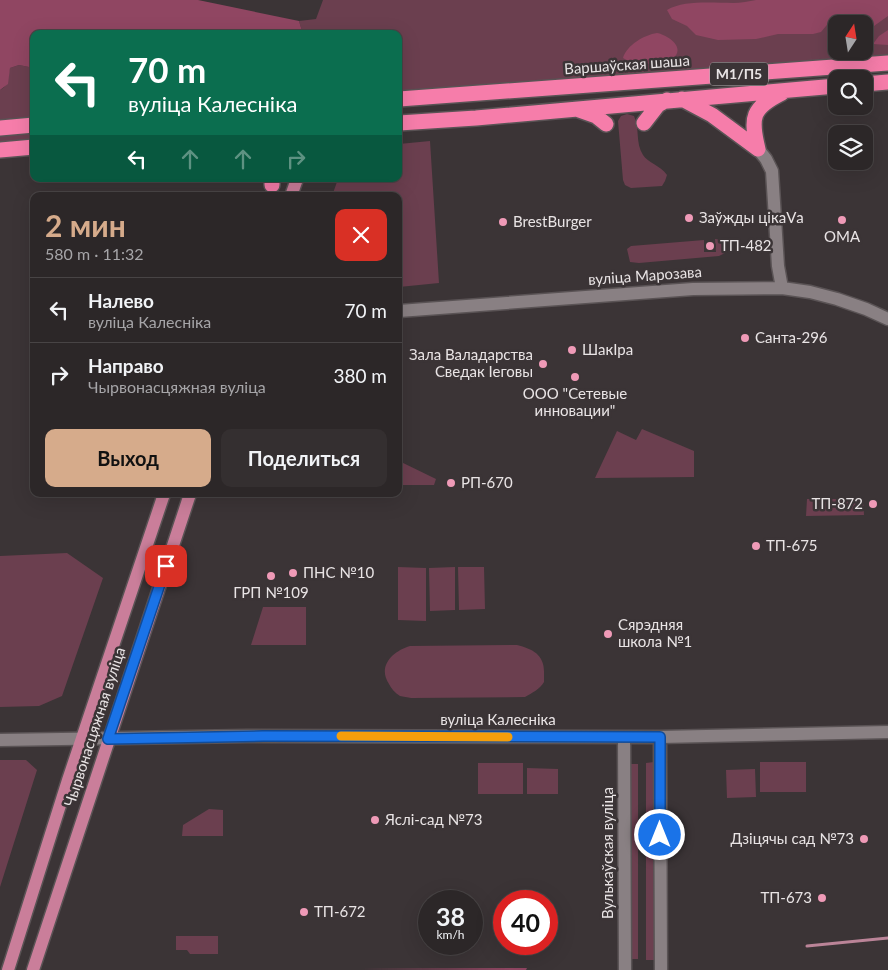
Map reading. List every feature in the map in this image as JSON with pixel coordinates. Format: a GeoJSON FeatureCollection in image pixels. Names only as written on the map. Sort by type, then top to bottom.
{"type":"FeatureCollection","features":[{"type":"Feature","properties":{"kind":"highway","name":"Варшаўская шаша"},"geometry":{"type":"LineString","coordinates":[[402,99],[888,63]]}},
{"type":"Feature","properties":{"kind":"highway"},"geometry":{"type":"LineString","coordinates":[[873,83],[888,82]]}},
{"type":"Feature","properties":{"kind":"highway","name":"М1/П5"},"geometry":{"type":"LineString","coordinates":[[402,123],[828,87]]}},
{"type":"Feature","properties":{"kind":"highway"},"geometry":{"type":"LineString","coordinates":[[758,149],[754,132],[756,112],[761,105],[786,91]]}},
{"type":"Feature","properties":{"kind":"highway"},"geometry":{"type":"LineString","coordinates":[[644,123],[658,105],[675,100],[712,116],[758,149]]}},
{"type":"Feature","properties":{"kind":"highway"},"geometry":{"type":"LineString","coordinates":[[575,109],[596,116],[606,124]]}},
{"type":"Feature","properties":{"kind":"highway"},"geometry":{"type":"LineString","coordinates":[[0,128],[30,125]]}},
{"type":"Feature","properties":{"kind":"highway"},"geometry":{"type":"LineString","coordinates":[[0,150],[30,147]]}},
{"type":"Feature","properties":{"kind":"main road","name":"Чырвонасцяжная вуліца"},"geometry":{"type":"LineString","coordinates":[[8,970],[82,739],[163,497]]}},
{"type":"Feature","properties":{"kind":"main road","name":"Чырвонасцяжная вуліца"},"geometry":{"type":"LineString","coordinates":[[33,970],[189,497]]}},
{"type":"Feature","properties":{"kind":"street"},"geometry":{"type":"LineString","coordinates":[[758,149],[772,171],[778,266],[782,288]]}},
{"type":"Feature","properties":{"kind":"street","name":"вуліца Марозава"},"geometry":{"type":"LineString","coordinates":[[402,311],[693,289],[782,288],[810,292],[837,299],[888,319]]}},
{"type":"Feature","properties":{"kind":"street","name":"вуліца Калесніка"},"geometry":{"type":"LineString","coordinates":[[0,740],[256,736],[660,737],[888,732]]}},
{"type":"Feature","properties":{"kind":"street","name":"Вулькаўская вуліца"},"geometry":{"type":"LineString","coordinates":[[624,737],[625,970]]}},
{"type":"Feature","properties":{"kind":"street"},"geometry":{"type":"LineString","coordinates":[[660,737],[661,970]]}},
{"type":"Feature","properties":{"kind":"shaded area"},"geometry":{"type":"Polygon","coordinates":[[[0,0],[198,0],[299,21],[302,30],[30,30],[30,67],[19,65],[10,68],[8,84],[0,90],[0,0]]]}},
{"type":"Feature","properties":{"kind":"shaded area"},"geometry":{"type":"Polygon","coordinates":[[[323,0],[888,0],[888,56],[873,57],[873,15],[828,15],[828,60],[838,60],[638,76],[402,91],[402,30],[302,30],[299,21],[316,19],[323,0]]]}},
{"type":"Feature","properties":{"kind":"shaded area"},"geometry":{"type":"Polygon","coordinates":[[[756,0],[888,0],[888,16],[873,26],[873,15],[828,15],[828,24],[821,32],[813,34],[778,34],[756,39],[718,40],[696,35],[687,26],[672,19],[667,10],[690,3],[736,3],[756,0]]]}},
{"type":"Feature","properties":{"kind":"shaded area"},"geometry":{"type":"Polygon","coordinates":[[[888,30],[888,45],[873,44],[879,36],[888,30]]]}},
{"type":"Feature","properties":{"kind":"shaded area"},"geometry":{"type":"Polygon","coordinates":[[[657,33],[671,39],[677,46],[678,51],[672,59],[662,63],[648,64],[633,62],[623,58],[628,49],[637,41],[657,33]]]}},
{"type":"Feature","properties":{"kind":"shaded area"},"geometry":{"type":"Polygon","coordinates":[[[19,65],[30,67],[30,120],[0,122],[0,90],[7,83],[10,68],[19,65]]]}},
{"type":"Feature","properties":{"kind":"shaded area"},"geometry":{"type":"Polygon","coordinates":[[[627,114],[634,116],[636,121],[639,146],[643,155],[667,175],[662,186],[631,188],[625,185],[618,121],[621,116],[627,114]]]}},
{"type":"Feature","properties":{"kind":"shaded area"},"geometry":{"type":"Polygon","coordinates":[[[30,133],[30,140],[0,143],[0,136],[30,133]]]}},
{"type":"Feature","properties":{"kind":"shaded area"},"geometry":{"type":"Polygon","coordinates":[[[430,141],[439,283],[402,287],[402,192],[333,192],[337,182],[402,182],[402,144],[430,141]]]}},
{"type":"Feature","properties":{"kind":"shaded area"},"geometry":{"type":"Polygon","coordinates":[[[715,239],[723,240],[725,243],[725,253],[719,256],[639,263],[630,262],[627,249],[631,246],[704,240],[704,252],[716,252],[715,239]]]}},
{"type":"Feature","properties":{"kind":"shaded area"},"geometry":{"type":"Polygon","coordinates":[[[642,429],[694,451],[694,477],[595,478],[617,431],[636,440],[642,429]]]}},
{"type":"Feature","properties":{"kind":"shaded area"},"geometry":{"type":"Polygon","coordinates":[[[402,462],[436,479],[434,485],[402,485],[402,462]]]}},
{"type":"Feature","properties":{"kind":"shaded area"},"geometry":{"type":"Polygon","coordinates":[[[807,499],[863,499],[864,515],[806,516],[807,499]]]}},
{"type":"Feature","properties":{"kind":"shaded area"},"geometry":{"type":"Polygon","coordinates":[[[67,553],[103,578],[62,696],[39,706],[0,707],[0,556],[67,553]]]}},
{"type":"Feature","properties":{"kind":"shaded area"},"geometry":{"type":"Polygon","coordinates":[[[398,567],[426,568],[426,621],[398,620],[398,567]]]}},
{"type":"Feature","properties":{"kind":"shaded area"},"geometry":{"type":"Polygon","coordinates":[[[455,567],[455,610],[430,611],[429,568],[455,567]]]}},
{"type":"Feature","properties":{"kind":"shaded area"},"geometry":{"type":"Polygon","coordinates":[[[458,567],[484,567],[485,609],[459,610],[458,567]]]}},
{"type":"Feature","properties":{"kind":"shaded area"},"geometry":{"type":"Polygon","coordinates":[[[263,607],[306,607],[306,645],[251,645],[263,607]]]}},
{"type":"Feature","properties":{"kind":"shaded area"},"geometry":{"type":"Polygon","coordinates":[[[517,645],[537,654],[544,667],[544,682],[538,689],[525,697],[411,698],[400,696],[396,693],[386,677],[386,665],[389,660],[393,655],[410,646],[517,645]]]}},
{"type":"Feature","properties":{"kind":"shaded area"},"geometry":{"type":"Polygon","coordinates":[[[0,760],[26,760],[37,770],[0,887],[0,760]]]}},
{"type":"Feature","properties":{"kind":"shaded area"},"geometry":{"type":"Polygon","coordinates":[[[654,762],[654,960],[646,960],[646,763],[654,762]]]}},
{"type":"Feature","properties":{"kind":"shaded area"},"geometry":{"type":"Polygon","coordinates":[[[760,762],[806,762],[806,792],[760,792],[760,762]]]}},
{"type":"Feature","properties":{"kind":"shaded area"},"geometry":{"type":"Polygon","coordinates":[[[478,763],[523,763],[523,794],[478,794],[478,763]]]}},
{"type":"Feature","properties":{"kind":"shaded area"},"geometry":{"type":"Polygon","coordinates":[[[630,764],[638,764],[638,959],[630,959],[630,764]]]}},
{"type":"Feature","properties":{"kind":"shaded area"},"geometry":{"type":"Polygon","coordinates":[[[527,768],[558,769],[558,794],[527,794],[527,768]]]}},
{"type":"Feature","properties":{"kind":"shaded area"},"geometry":{"type":"Polygon","coordinates":[[[755,769],[756,797],[727,798],[726,770],[755,769]]]}},
{"type":"Feature","properties":{"kind":"shaded area"},"geometry":{"type":"Polygon","coordinates":[[[209,809],[223,810],[223,836],[182,836],[183,825],[209,809]]]}},
{"type":"Feature","properties":{"kind":"shaded area"},"geometry":{"type":"Polygon","coordinates":[[[176,936],[218,936],[218,954],[190,954],[187,950],[176,950],[176,936]]]}},
{"type":"Feature","properties":{"kind":"shaded area"},"geometry":{"type":"Polygon","coordinates":[[[527,968],[526,970],[361,969],[527,968]]]}},
{"type":"Feature","properties":{"kind":"waterway"},"geometry":{"type":"LineString","coordinates":[[807,946],[888,938]]}},
{"type":"Feature","properties":{"kind":"slow traffic"},"geometry":{"type":"LineString","coordinates":[[341,736],[508,737]]}},
{"type":"Feature","properties":{"kind":"place","name":"Заўжды цікаVа"},"geometry":{"type":"Point","coordinates":[689,218]}},
{"type":"Feature","properties":{"kind":"place","name":"ОМА"},"geometry":{"type":"Point","coordinates":[842,220]}},
{"type":"Feature","properties":{"kind":"place","name":"BrestBurger"},"geometry":{"type":"Point","coordinates":[503,222]}},
{"type":"Feature","properties":{"kind":"place","name":"ТП-482"},"geometry":{"type":"Point","coordinates":[710,246]}},
{"type":"Feature","properties":{"kind":"place","name":"Санта-296"},"geometry":{"type":"Point","coordinates":[745,338]}},
{"type":"Feature","properties":{"kind":"place","name":"ШакІра"},"geometry":{"type":"Point","coordinates":[572,350]}},
{"type":"Feature","properties":{"kind":"place","name":"Зала Валадарства Сведак Іеговы"},"geometry":{"type":"Point","coordinates":[543,364]}},
{"type":"Feature","properties":{"kind":"place","name":"ООО \"Сетевые инновации\""},"geometry":{"type":"Point","coordinates":[575,377]}},
{"type":"Feature","properties":{"kind":"place","name":"РП-670"},"geometry":{"type":"Point","coordinates":[451,483]}},
{"type":"Feature","properties":{"kind":"place","name":"ТП-872"},"geometry":{"type":"Point","coordinates":[873,504]}},
{"type":"Feature","properties":{"kind":"place","name":"ТП-675"},"geometry":{"type":"Point","coordinates":[756,546]}},
{"type":"Feature","properties":{"kind":"place","name":"ПНС №10"},"geometry":{"type":"Point","coordinates":[293,573]}},
{"type":"Feature","properties":{"kind":"place","name":"ГРП №109"},"geometry":{"type":"Point","coordinates":[271,576]}},
{"type":"Feature","properties":{"kind":"place","name":"Сярэдняя школа №1"},"geometry":{"type":"Point","coordinates":[608,634]}},
{"type":"Feature","properties":{"kind":"place","name":"Яслі-сад №73"},"geometry":{"type":"Point","coordinates":[375,820]}},
{"type":"Feature","properties":{"kind":"place","name":"Дзіцячы сад №73"},"geometry":{"type":"Point","coordinates":[864,839]}},
{"type":"Feature","properties":{"kind":"place","name":"ТП-673"},"geometry":{"type":"Point","coordinates":[822,898]}},
{"type":"Feature","properties":{"kind":"place","name":"ТП-672"},"geometry":{"type":"Point","coordinates":[304,912]}},
{"type":"Feature","properties":{"kind":"route"},"geometry":{"type":"LineString","coordinates":[[166,566],[108,739],[263,736],[660,737],[660,835]]}}]}
